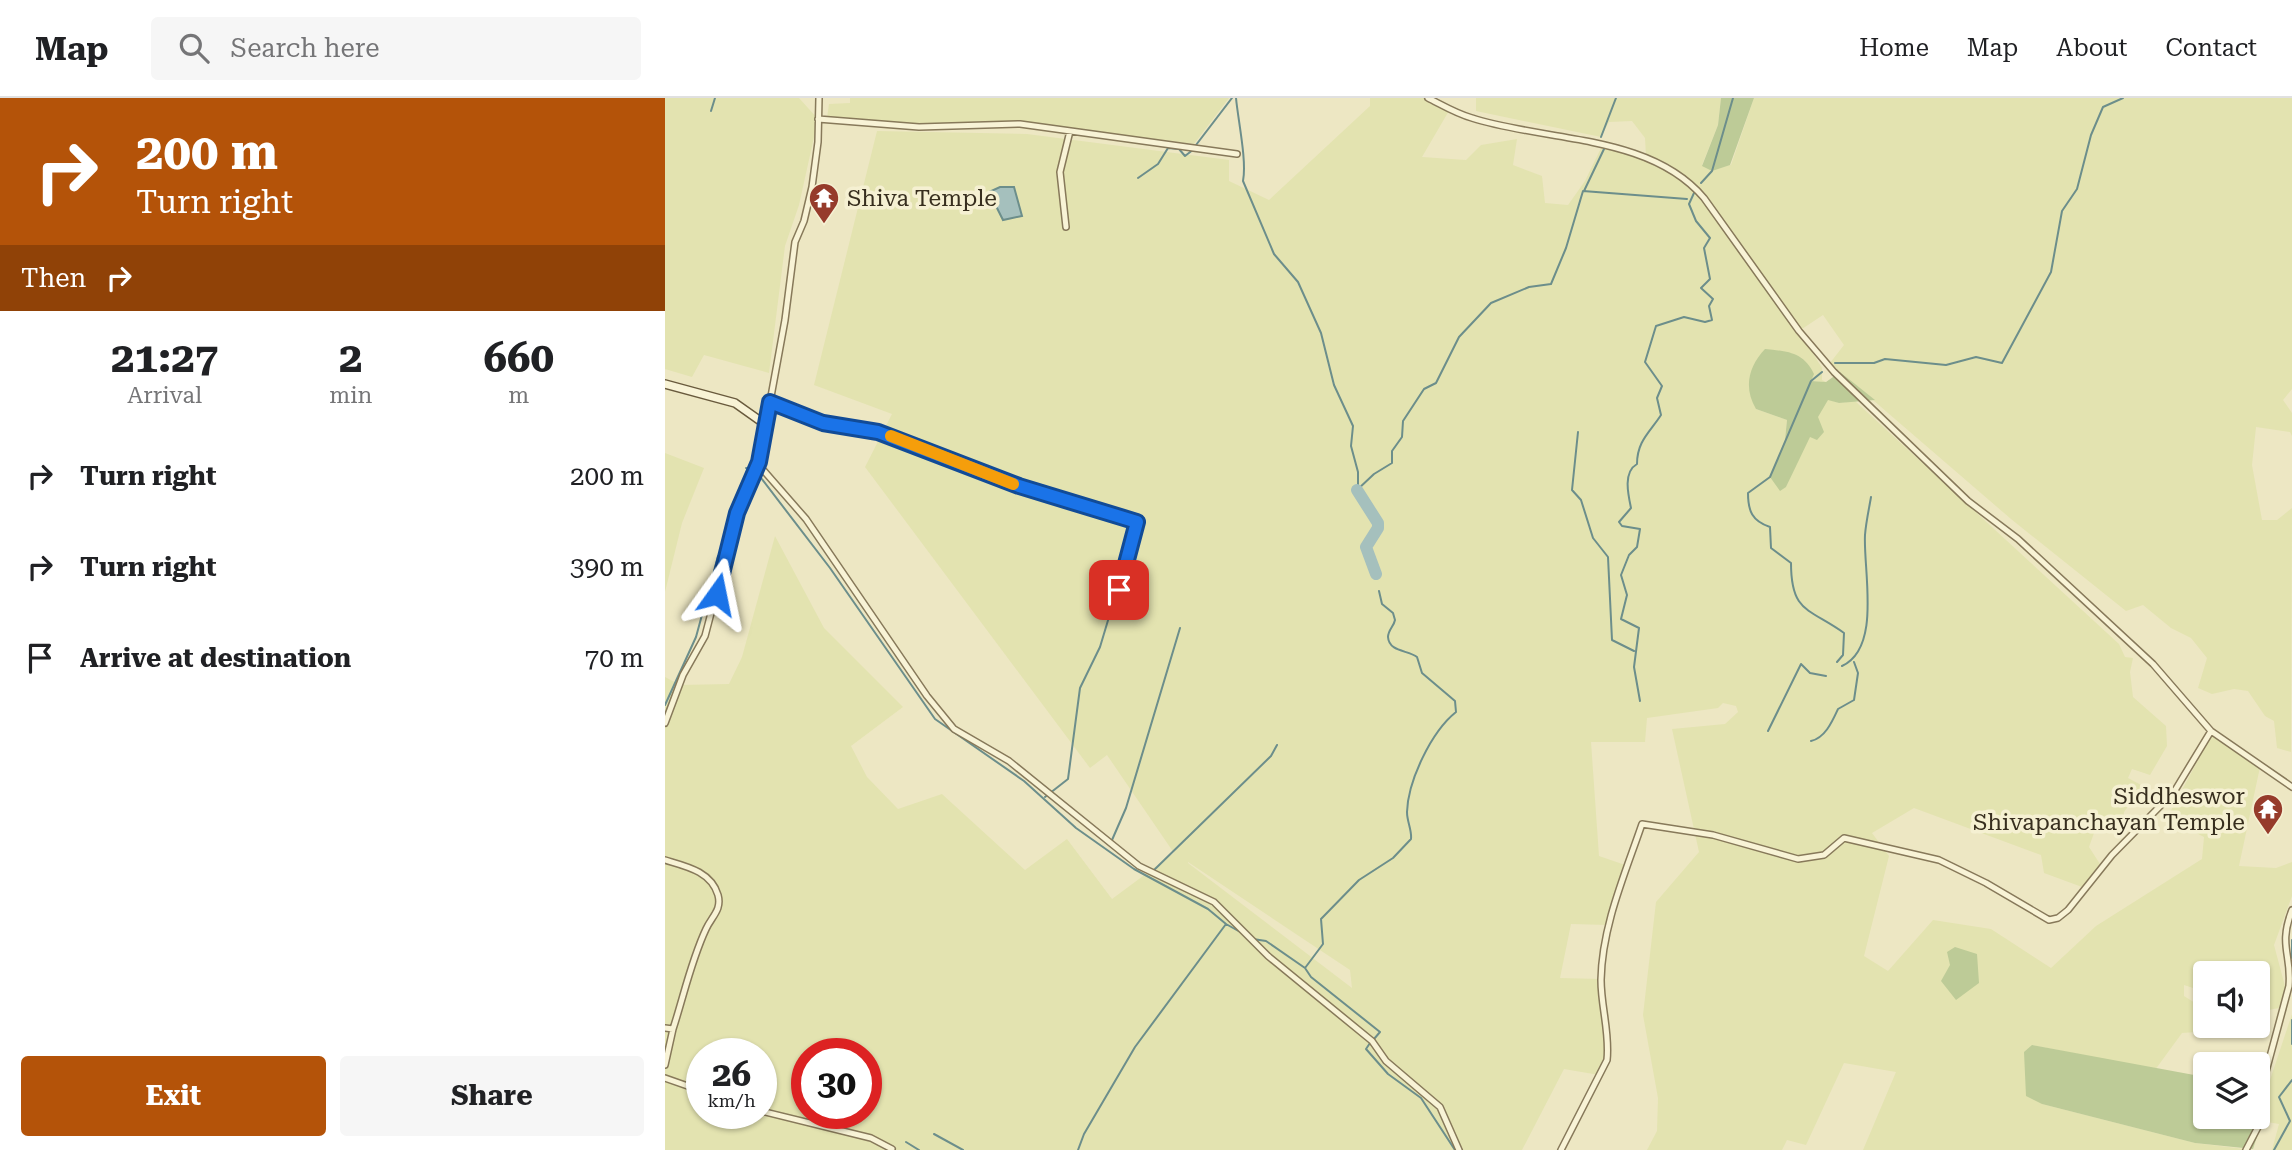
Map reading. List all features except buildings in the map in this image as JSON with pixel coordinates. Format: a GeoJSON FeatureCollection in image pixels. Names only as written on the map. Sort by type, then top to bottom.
{"type":"FeatureCollection","features":[{"type":"Feature","properties":{"kind":"street"},"geometry":{"type":"LineString","coordinates":[[665,721],[683,676],[705,636],[737,513],[758,464],[795,242],[804,221],[812,187],[819,98]]}},
{"type":"Feature","properties":{"kind":"street"},"geometry":{"type":"LineString","coordinates":[[1428,98],[1472,118],[1646,157],[1687,182],[1704,198],[1799,331],[1834,372],[1968,500],[2018,539],[2154,664],[2211,731],[2292,787]]}},
{"type":"Feature","properties":{"kind":"street"},"geometry":{"type":"LineString","coordinates":[[818,119],[919,127],[1020,124],[1237,154]]}},
{"type":"Feature","properties":{"kind":"street"},"geometry":{"type":"LineString","coordinates":[[1066,228],[1060,172],[1070,131]]}},
{"type":"Feature","properties":{"kind":"street"},"geometry":{"type":"LineString","coordinates":[[665,384],[735,403],[766,425]]}},
{"type":"Feature","properties":{"kind":"street"},"geometry":{"type":"LineString","coordinates":[[770,402],[823,423],[878,432],[1019,486],[1137,522],[1114,608]]}},
{"type":"Feature","properties":{"kind":"street"},"geometry":{"type":"LineString","coordinates":[[758,464],[806,519],[927,696],[954,729],[1009,761],[1139,866],[1214,902],[1268,956],[1372,1041],[1386,1061],[1440,1108],[1459,1150]]}},
{"type":"Feature","properties":{"kind":"street"},"geometry":{"type":"LineString","coordinates":[[1561,1150],[1607,1060],[1609,1044],[1601,979],[1608,925],[1642,824],[1713,835],[1798,859],[1824,855],[1844,838],[1939,860],[1986,883],[2049,920],[2058,918],[2068,910],[2112,855],[2173,792],[2211,731]]}},
{"type":"Feature","properties":{"kind":"street"},"geometry":{"type":"LineString","coordinates":[[665,860],[697,870],[712,883],[718,895],[719,910],[705,931],[673,1029],[665,1065]]}},
{"type":"Feature","properties":{"kind":"street"},"geometry":{"type":"LineString","coordinates":[[2246,1150],[2258,1127],[2264,1079],[2291,983],[2291,971],[2284,949],[2292,910]]}},
{"type":"Feature","properties":{"kind":"street"},"geometry":{"type":"LineString","coordinates":[[665,1028],[673,1029]]}},
{"type":"Feature","properties":{"kind":"street"},"geometry":{"type":"LineString","coordinates":[[665,1078],[686,1085]]}},
{"type":"Feature","properties":{"kind":"street"},"geometry":{"type":"LineString","coordinates":[[777,1115],[871,1138],[892,1149]]}},
{"type":"Feature","properties":{"kind":"green space"},"geometry":{"type":"Polygon","coordinates":[[[665,98],[799,98],[818,119],[799,205],[785,246],[769,373],[704,355],[692,377],[665,369],[665,98]]]}},
{"type":"Feature","properties":{"kind":"green space"},"geometry":{"type":"Polygon","coordinates":[[[850,98],[1229,98],[1194,144],[1019,122],[922,125],[827,118],[829,104],[850,103],[850,98]]]}},
{"type":"Feature","properties":{"kind":"green space"},"geometry":{"type":"Polygon","coordinates":[[[1370,98],[1428,98],[1450,109],[1422,157],[1466,160],[1481,145],[1517,139],[1513,165],[1542,176],[1545,203],[1568,205],[1585,181],[1602,146],[1646,156],[1645,138],[1632,121],[1609,122],[1601,137],[1476,111],[1476,98],[1721,98],[1718,125],[1702,165],[1731,165],[1754,98],[2292,98],[2292,389],[2283,400],[2292,413],[2292,436],[2290,432],[2256,427],[2252,465],[2262,520],[2277,520],[2292,508],[2291,752],[2277,748],[2274,721],[2265,716],[2248,691],[2234,689],[2212,694],[2198,688],[2207,658],[2191,638],[2171,628],[2143,605],[2126,611],[2011,519],[1830,363],[1844,345],[1823,315],[1799,331],[1822,368],[1822,380],[1826,382],[1811,381],[1756,409],[1787,420],[1785,440],[1771,477],[1786,487],[1821,407],[1828,399],[1839,403],[1855,401],[2119,644],[2125,657],[2133,658],[2130,672],[2133,697],[2166,726],[2167,746],[2150,775],[2132,769],[2128,778],[2143,786],[2124,812],[2122,827],[2110,825],[2094,833],[2089,847],[2100,864],[2082,887],[2044,873],[2041,855],[1914,808],[1872,833],[1889,856],[1864,956],[1888,971],[1933,920],[1991,929],[2051,968],[2096,926],[2202,859],[2204,837],[2167,818],[2212,734],[2260,767],[2239,866],[2276,868],[2292,862],[2292,896],[2274,945],[2286,990],[2279,1008],[2270,1010],[2270,961],[2193,961],[2193,988],[2184,985],[2184,996],[2193,1002],[2193,1032],[2182,1033],[2155,1070],[2032,1045],[2042,1104],[2195,1143],[2253,1150],[1863,1150],[1896,1072],[1844,1063],[1806,1145],[1787,1140],[1782,1150],[1647,1150],[1657,1131],[1658,1098],[1643,1015],[1656,902],[1699,852],[1672,729],[1725,724],[1738,712],[1736,706],[1723,703],[1718,708],[1647,718],[1645,742],[1591,742],[1599,856],[1628,866],[1608,925],[1571,924],[1560,978],[1601,979],[1607,1060],[1599,1075],[1564,1069],[1522,1150],[665,1150],[665,677],[680,685],[729,684],[742,657],[775,536],[824,628],[903,707],[851,746],[867,777],[898,809],[942,794],[1025,870],[1067,839],[1112,899],[1174,853],[1107,755],[1090,768],[865,467],[892,414],[814,385],[877,131],[1027,134],[1229,160],[1229,181],[1269,200],[1370,106],[1370,98]],[[1188,862],[1352,988],[1350,970],[1188,862]]]}},
{"type":"Feature","properties":{"kind":"green space"},"geometry":{"type":"Polygon","coordinates":[[[1721,98],[1754,98],[1730,165],[1712,171],[1702,166],[1718,125],[1721,98]]]}},
{"type":"Feature","properties":{"kind":"green space"},"geometry":{"type":"Polygon","coordinates":[[[1765,349],[1800,357],[1814,374],[1811,381],[1826,382],[1840,372],[1875,400],[1839,403],[1828,400],[1818,417],[1824,432],[1817,440],[1810,437],[1786,487],[1780,491],[1770,477],[1785,440],[1787,420],[1756,409],[1749,385],[1755,362],[1765,349]]]}},
{"type":"Feature","properties":{"kind":"green space"},"geometry":{"type":"Polygon","coordinates":[[[665,453],[704,468],[682,523],[665,592],[665,453]]]}},
{"type":"Feature","properties":{"kind":"green space"},"geometry":{"type":"Polygon","coordinates":[[[1955,947],[1977,954],[1979,983],[1956,1000],[1941,981],[1950,965],[1947,952],[1955,947]]]}},
{"type":"Feature","properties":{"kind":"green space"},"geometry":{"type":"Polygon","coordinates":[[[2292,1014],[2292,1150],[2272,1150],[2279,1124],[2270,1122],[2270,1080],[2292,1014]]]}},
{"type":"Feature","properties":{"kind":"green space"},"geometry":{"type":"Polygon","coordinates":[[[2032,1045],[2193,1075],[2193,1129],[2259,1129],[2253,1149],[2195,1143],[2042,1104],[2026,1096],[2024,1052],[2032,1045]]]}},
{"type":"Feature","properties":{"kind":"water"},"geometry":{"type":"Polygon","coordinates":[[[1000,187],[1014,187],[1022,216],[1003,220],[989,192],[1000,187]]]}},
{"type":"Feature","properties":{"kind":"waterway"},"geometry":{"type":"LineString","coordinates":[[711,111],[715,98]]}},
{"type":"Feature","properties":{"kind":"waterway"},"geometry":{"type":"LineString","coordinates":[[1196,145],[1232,98]]}},
{"type":"Feature","properties":{"kind":"waterway"},"geometry":{"type":"LineString","coordinates":[[1236,98],[1243,152],[1243,181],[1274,254],[1298,282],[1321,333],[1334,385],[1353,426],[1351,446],[1358,472],[1358,489]]}},
{"type":"Feature","properties":{"kind":"waterway"},"geometry":{"type":"LineString","coordinates":[[1601,137],[1616,98]]}},
{"type":"Feature","properties":{"kind":"waterway"},"geometry":{"type":"LineString","coordinates":[[1701,183],[1712,171],[1733,98]]}},
{"type":"Feature","properties":{"kind":"waterway"},"geometry":{"type":"LineString","coordinates":[[1835,363],[1874,363],[1885,359],[1946,365],[1976,357],[2002,363],[2051,272],[2062,211],[2077,189],[2091,135],[2103,107],[2123,98]]}},
{"type":"Feature","properties":{"kind":"waterway"},"geometry":{"type":"LineString","coordinates":[[1138,178],[1158,164],[1168,148],[1179,149],[1185,156],[1194,149]]}},
{"type":"Feature","properties":{"kind":"waterway"},"geometry":{"type":"LineString","coordinates":[[1584,191],[1604,149]]}},
{"type":"Feature","properties":{"kind":"waterway"},"geometry":{"type":"LineString","coordinates":[[1357,490],[1374,474],[1392,463],[1392,451],[1402,437],[1403,421],[1424,389],[1436,383],[1459,337],[1491,303],[1529,287],[1551,284],[1566,248],[1583,191],[1687,199]]}},
{"type":"Feature","properties":{"kind":"waterway"},"geometry":{"type":"LineString","coordinates":[[1640,701],[1634,667],[1639,628],[1621,619],[1627,595],[1621,575],[1629,555],[1637,547],[1640,529],[1622,526],[1619,522],[1631,508],[1628,478],[1637,464],[1639,449],[1661,415],[1657,398],[1662,386],[1645,362],[1656,326],[1684,317],[1705,322],[1712,320],[1709,306],[1713,299],[1701,288],[1710,279],[1704,248],[1710,238],[1696,221],[1689,204],[1694,193]]}},
{"type":"Feature","properties":{"kind":"waterway"},"geometry":{"type":"LineString","coordinates":[[1822,372],[1811,381],[1770,477],[1748,493],[1748,499],[1755,518],[1770,527],[1771,548],[1791,563],[1794,592],[1799,601],[1812,613],[1844,633],[1843,655],[1837,662]]}},
{"type":"Feature","properties":{"kind":"waterway"},"geometry":{"type":"LineString","coordinates":[[1578,432],[1572,490],[1581,500],[1593,538],[1608,557],[1612,640],[1634,651]]}},
{"type":"Feature","properties":{"kind":"waterway"},"geometry":{"type":"LineString","coordinates":[[746,468],[753,470]]}},
{"type":"Feature","properties":{"kind":"waterway"},"geometry":{"type":"LineString","coordinates":[[758,474],[830,568],[935,719],[1024,781],[1076,828],[1134,869],[1208,909],[1226,924]]}},
{"type":"Feature","properties":{"kind":"waterway"},"geometry":{"type":"LineString","coordinates":[[1012,488],[1074,506]]}},
{"type":"Feature","properties":{"kind":"waterway"},"geometry":{"type":"LineString","coordinates":[[1357,490],[1378,523],[1378,528],[1366,547],[1376,574]]}},
{"type":"Feature","properties":{"kind":"waterway"},"geometry":{"type":"LineString","coordinates":[[1842,666],[1854,657],[1862,643],[1866,626],[1868,607],[1865,535],[1871,497]]}},
{"type":"Feature","properties":{"kind":"waterway"},"geometry":{"type":"LineString","coordinates":[[1130,538],[1134,523]]}},
{"type":"Feature","properties":{"kind":"waterway"},"geometry":{"type":"LineString","coordinates":[[665,705],[696,637],[718,556]]}},
{"type":"Feature","properties":{"kind":"waterway"},"geometry":{"type":"LineString","coordinates":[[1374,1039],[1380,1032],[1311,977],[1305,968],[1323,944],[1321,919],[1359,880],[1393,858],[1411,839],[1407,812],[1416,772],[1430,744],[1456,712],[1455,701],[1422,673],[1417,657],[1395,648],[1389,642],[1388,635],[1395,620],[1393,613],[1382,604],[1379,591]]}},
{"type":"Feature","properties":{"kind":"waterway"},"geometry":{"type":"LineString","coordinates":[[1045,797],[1068,779],[1080,688],[1100,647],[1112,607]]}},
{"type":"Feature","properties":{"kind":"waterway"},"geometry":{"type":"LineString","coordinates":[[1112,840],[1126,808],[1180,628]]}},
{"type":"Feature","properties":{"kind":"waterway"},"geometry":{"type":"LineString","coordinates":[[1811,741],[1824,733],[1838,709],[1854,700],[1858,673],[1854,662]]}},
{"type":"Feature","properties":{"kind":"waterway"},"geometry":{"type":"LineString","coordinates":[[1768,731],[1801,664],[1810,673],[1826,676]]}},
{"type":"Feature","properties":{"kind":"waterway"},"geometry":{"type":"LineString","coordinates":[[1153,871],[1271,756],[1277,745]]}},
{"type":"Feature","properties":{"kind":"waterway"},"geometry":{"type":"LineString","coordinates":[[1078,1150],[1084,1134],[1135,1047],[1226,924],[1242,933]]}},
{"type":"Feature","properties":{"kind":"waterway"},"geometry":{"type":"LineString","coordinates":[[1253,939],[1266,941],[1305,968]]}},
{"type":"Feature","properties":{"kind":"waterway"},"geometry":{"type":"LineString","coordinates":[[2292,940],[2292,958]]}},
{"type":"Feature","properties":{"kind":"waterway"},"geometry":{"type":"LineString","coordinates":[[2292,1020],[2292,1044]]}},
{"type":"Feature","properties":{"kind":"waterway"},"geometry":{"type":"LineString","coordinates":[[1370,1043],[1366,1049],[1388,1074],[1421,1098],[1455,1150]]}},
{"type":"Feature","properties":{"kind":"waterway"},"geometry":{"type":"LineString","coordinates":[[2274,1150],[2290,1121],[2279,1097],[2292,1080]]}},
{"type":"Feature","properties":{"kind":"waterway"},"geometry":{"type":"LineString","coordinates":[[934,1134],[963,1150]]}},
{"type":"Feature","properties":{"kind":"waterway"},"geometry":{"type":"LineString","coordinates":[[906,1142],[919,1150]]}},
{"type":"Feature","properties":{"kind":"slow traffic"},"geometry":{"type":"LineString","coordinates":[[891,436],[1013,484]]}},
{"type":"Feature","properties":{"kind":"place","name":"Shiva Temple"},"geometry":{"type":"Point","coordinates":[824,225]}},
{"type":"Feature","properties":{"kind":"place","name":"Siddheswor Shivapanchayan Temple"},"geometry":{"type":"Point","coordinates":[2268,836]}},
{"type":"Feature","properties":{"kind":"route"},"geometry":{"type":"LineString","coordinates":[[717,594],[737,513],[759,462],[770,402],[823,423],[852,426],[897,438],[1019,486],[1137,522],[1119,590]]}}]}
